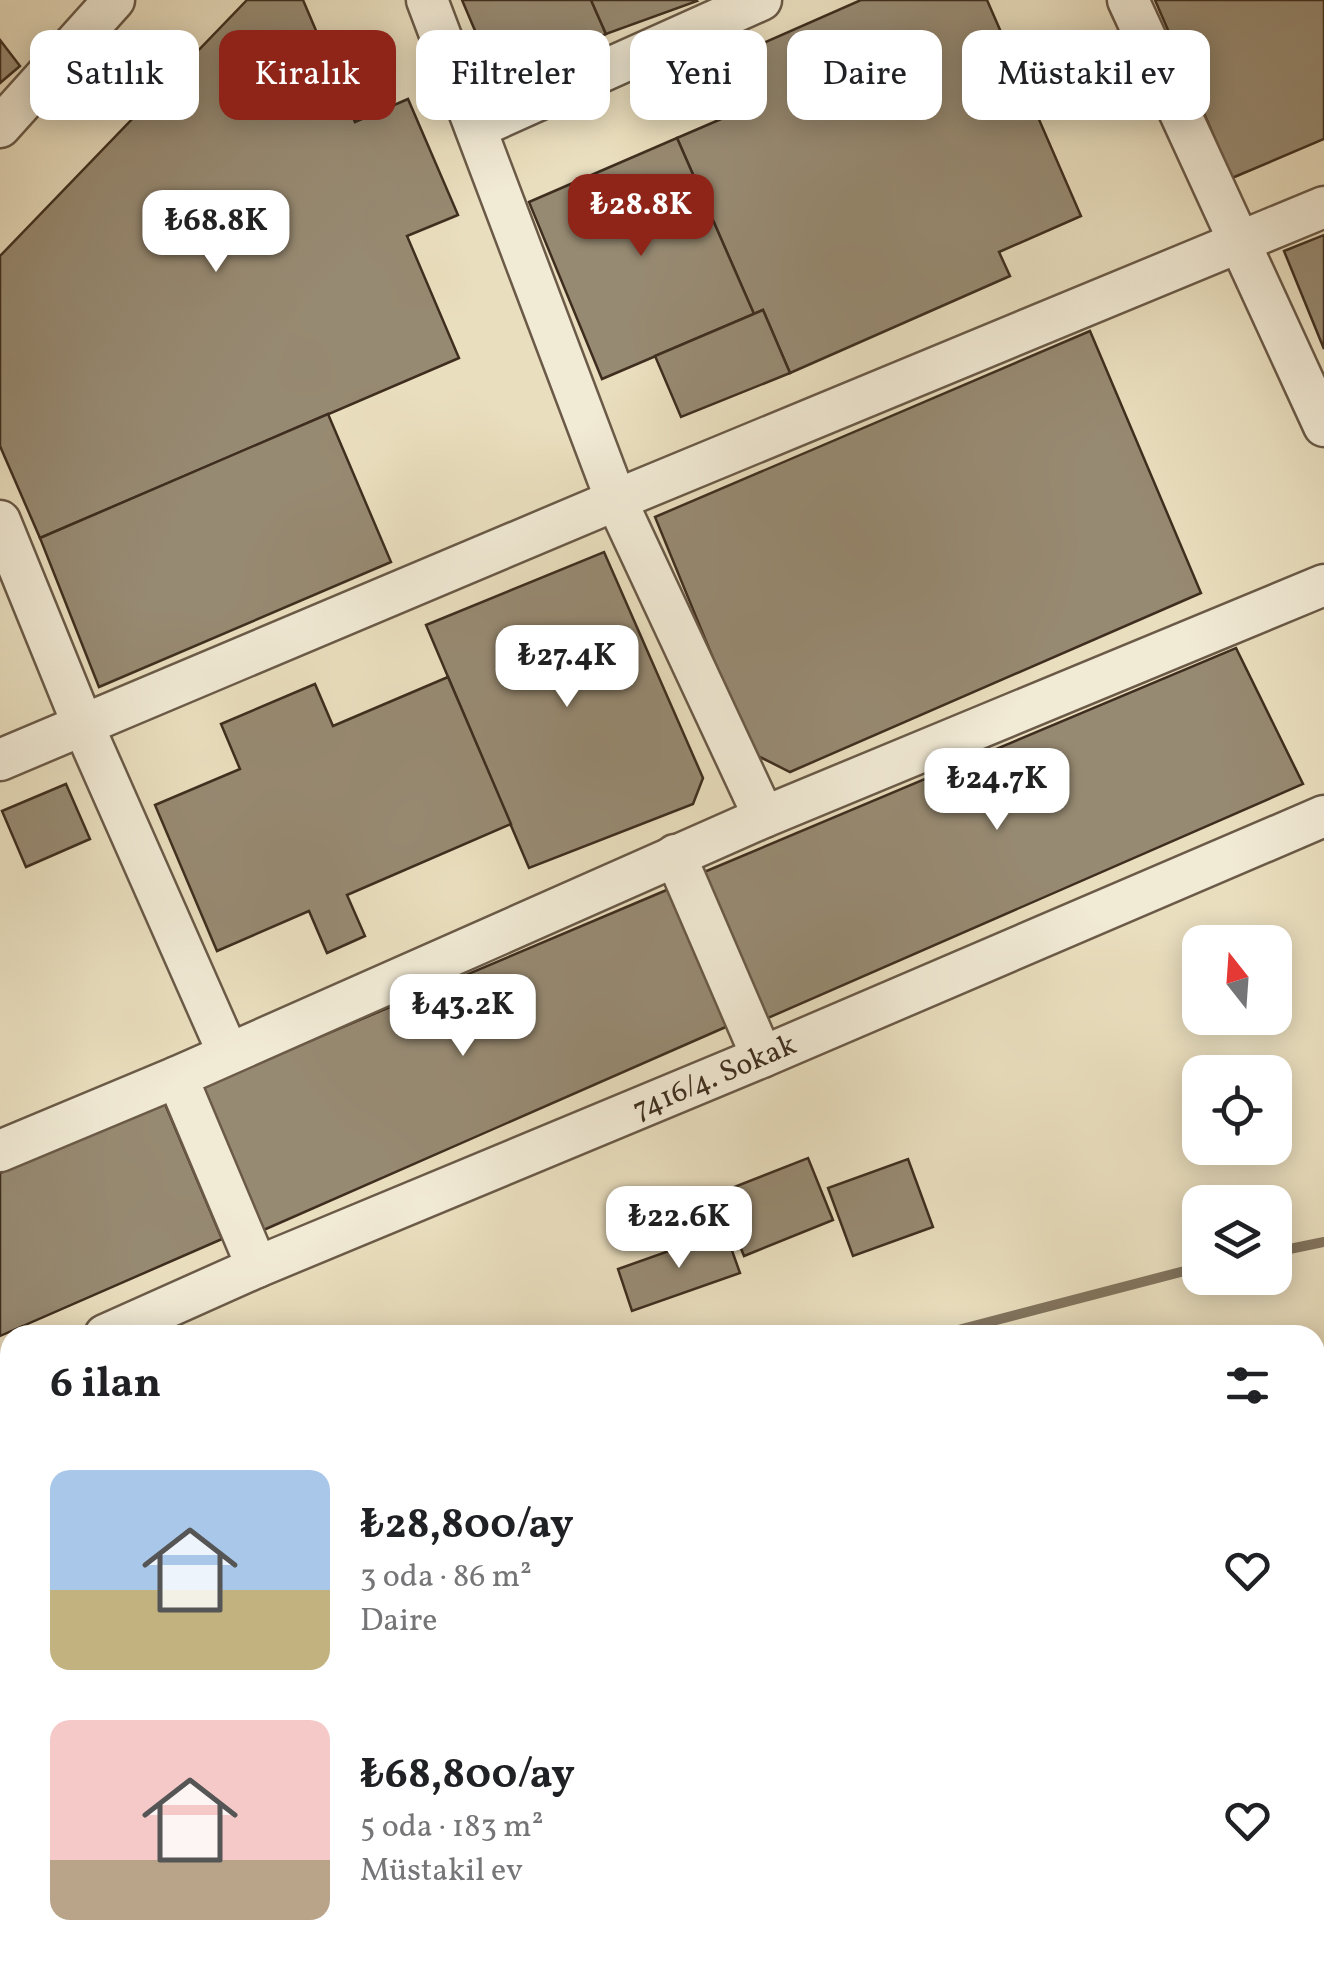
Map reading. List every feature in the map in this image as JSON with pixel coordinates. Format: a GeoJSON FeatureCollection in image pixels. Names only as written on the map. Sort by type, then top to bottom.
{"type":"FeatureCollection","features":[{"type":"Feature","properties":{"kind":"street"},"geometry":{"type":"LineString","coordinates":[[0,126],[114,0]]}},
{"type":"Feature","properties":{"kind":"street"},"geometry":{"type":"LineString","coordinates":[[428,0],[616,500],[764,817]]}},
{"type":"Feature","properties":{"kind":"street"},"geometry":{"type":"LineString","coordinates":[[476,128],[761,0]]}},
{"type":"Feature","properties":{"kind":"street"},"geometry":{"type":"LineString","coordinates":[[1128,0],[1324,426]]}},
{"type":"Feature","properties":{"kind":"street"},"geometry":{"type":"LineString","coordinates":[[0,760],[1324,206]]}},
{"type":"Feature","properties":{"kind":"street"},"geometry":{"type":"LineString","coordinates":[[0,520],[83,725],[228,1053]]}},
{"type":"Feature","properties":{"kind":"street"},"geometry":{"type":"LineString","coordinates":[[0,1152],[764,817],[1324,586]]}},
{"type":"Feature","properties":{"kind":"street","name":"7416/4. Sokak"},"geometry":{"type":"LineString","coordinates":[[126,1325],[1324,816]]}},
{"type":"Feature","properties":{"kind":"street"},"geometry":{"type":"LineString","coordinates":[[675,856],[762,1057]]}},
{"type":"Feature","properties":{"kind":"street"},"geometry":{"type":"LineString","coordinates":[[177,1077],[257,1267]]}},
{"type":"Feature","properties":{"kind":"building"},"geometry":{"type":"Polygon","coordinates":[[[247,0],[303,0],[316,30],[219,30],[219,120],[396,120],[396,104],[408,99],[458,215],[407,236],[459,358],[40,538],[0,446],[0,256],[131,120],[199,120],[199,50],[247,0]]]}},
{"type":"Feature","properties":{"kind":"building"},"geometry":{"type":"Polygon","coordinates":[[[462,0],[591,0],[604,30],[475,30],[462,0]]]}},
{"type":"Feature","properties":{"kind":"building"},"geometry":{"type":"Polygon","coordinates":[[[591,0],[697,1],[610,33],[604,30],[591,0]]]}},
{"type":"Feature","properties":{"kind":"building"},"geometry":{"type":"Polygon","coordinates":[[[861,0],[987,0],[1000,30],[962,30],[962,120],[1039,120],[1081,216],[999,252],[1010,276],[790,373],[763,310],[754,314],[677,138],[719,120],[767,120],[767,41],[787,33],[787,120],[942,120],[942,30],[793,30],[861,0]]]}},
{"type":"Feature","properties":{"kind":"building"},"geometry":{"type":"Polygon","coordinates":[[[1155,0],[1324,0],[1324,139],[1232,178],[1207,120],[1210,120],[1210,30],[1168,30],[1155,0]]]}},
{"type":"Feature","properties":{"kind":"building"},"geometry":{"type":"Polygon","coordinates":[[[0,40],[20,66],[0,83],[0,40]]]}},
{"type":"Feature","properties":{"kind":"building"},"geometry":{"type":"Polygon","coordinates":[[[677,138],[754,314],[602,379],[529,202],[677,138]]]}},
{"type":"Feature","properties":{"kind":"building"},"geometry":{"type":"Polygon","coordinates":[[[1324,235],[1324,349],[1284,251],[1324,235]]]}},
{"type":"Feature","properties":{"kind":"building"},"geometry":{"type":"Polygon","coordinates":[[[763,310],[790,373],[681,417],[655,356],[763,310]]]}},
{"type":"Feature","properties":{"kind":"building"},"geometry":{"type":"Polygon","coordinates":[[[1090,331],[1201,593],[790,772],[752,753],[655,517],[1090,331]]]}},
{"type":"Feature","properties":{"kind":"building"},"geometry":{"type":"Polygon","coordinates":[[[328,414],[391,562],[99,687],[40,538],[328,414]]]}},
{"type":"Feature","properties":{"kind":"building"},"geometry":{"type":"Polygon","coordinates":[[[604,552],[703,778],[693,804],[529,868],[426,625],[604,552]]]}},
{"type":"Feature","properties":{"kind":"building"},"geometry":{"type":"Polygon","coordinates":[[[1236,648],[1303,784],[761,1021],[697,875],[1236,648]]]}},
{"type":"Feature","properties":{"kind":"building"},"geometry":{"type":"Polygon","coordinates":[[[448,677],[511,824],[347,895],[365,936],[327,953],[309,911],[217,951],[155,805],[240,769],[221,724],[315,684],[333,726],[448,677]]]}},
{"type":"Feature","properties":{"kind":"building"},"geometry":{"type":"Polygon","coordinates":[[[66,784],[90,839],[26,867],[2,811],[66,784]]]}},
{"type":"Feature","properties":{"kind":"building"},"geometry":{"type":"Polygon","coordinates":[[[669,889],[728,1026],[259,1232],[201,1087],[669,889]]]}},
{"type":"Feature","properties":{"kind":"building"},"geometry":{"type":"Polygon","coordinates":[[[165,1104],[222,1239],[25,1325],[0,1325],[0,1173],[165,1104]]]}},
{"type":"Feature","properties":{"kind":"building"},"geometry":{"type":"Polygon","coordinates":[[[808,1158],[833,1220],[744,1256],[719,1193],[808,1158]]]}},
{"type":"Feature","properties":{"kind":"building"},"geometry":{"type":"Polygon","coordinates":[[[908,1159],[933,1227],[853,1256],[828,1188],[908,1159]]]}},
{"type":"Feature","properties":{"kind":"building"},"geometry":{"type":"Polygon","coordinates":[[[725,1231],[740,1273],[632,1311],[618,1269],[725,1231]]]}},
{"type":"Feature","properties":{"kind":"waterway"},"geometry":{"type":"LineString","coordinates":[[1292,1249],[1324,1242]]}},
{"type":"Feature","properties":{"kind":"waterway"},"geometry":{"type":"LineString","coordinates":[[977,1325],[1182,1272]]}}]}
